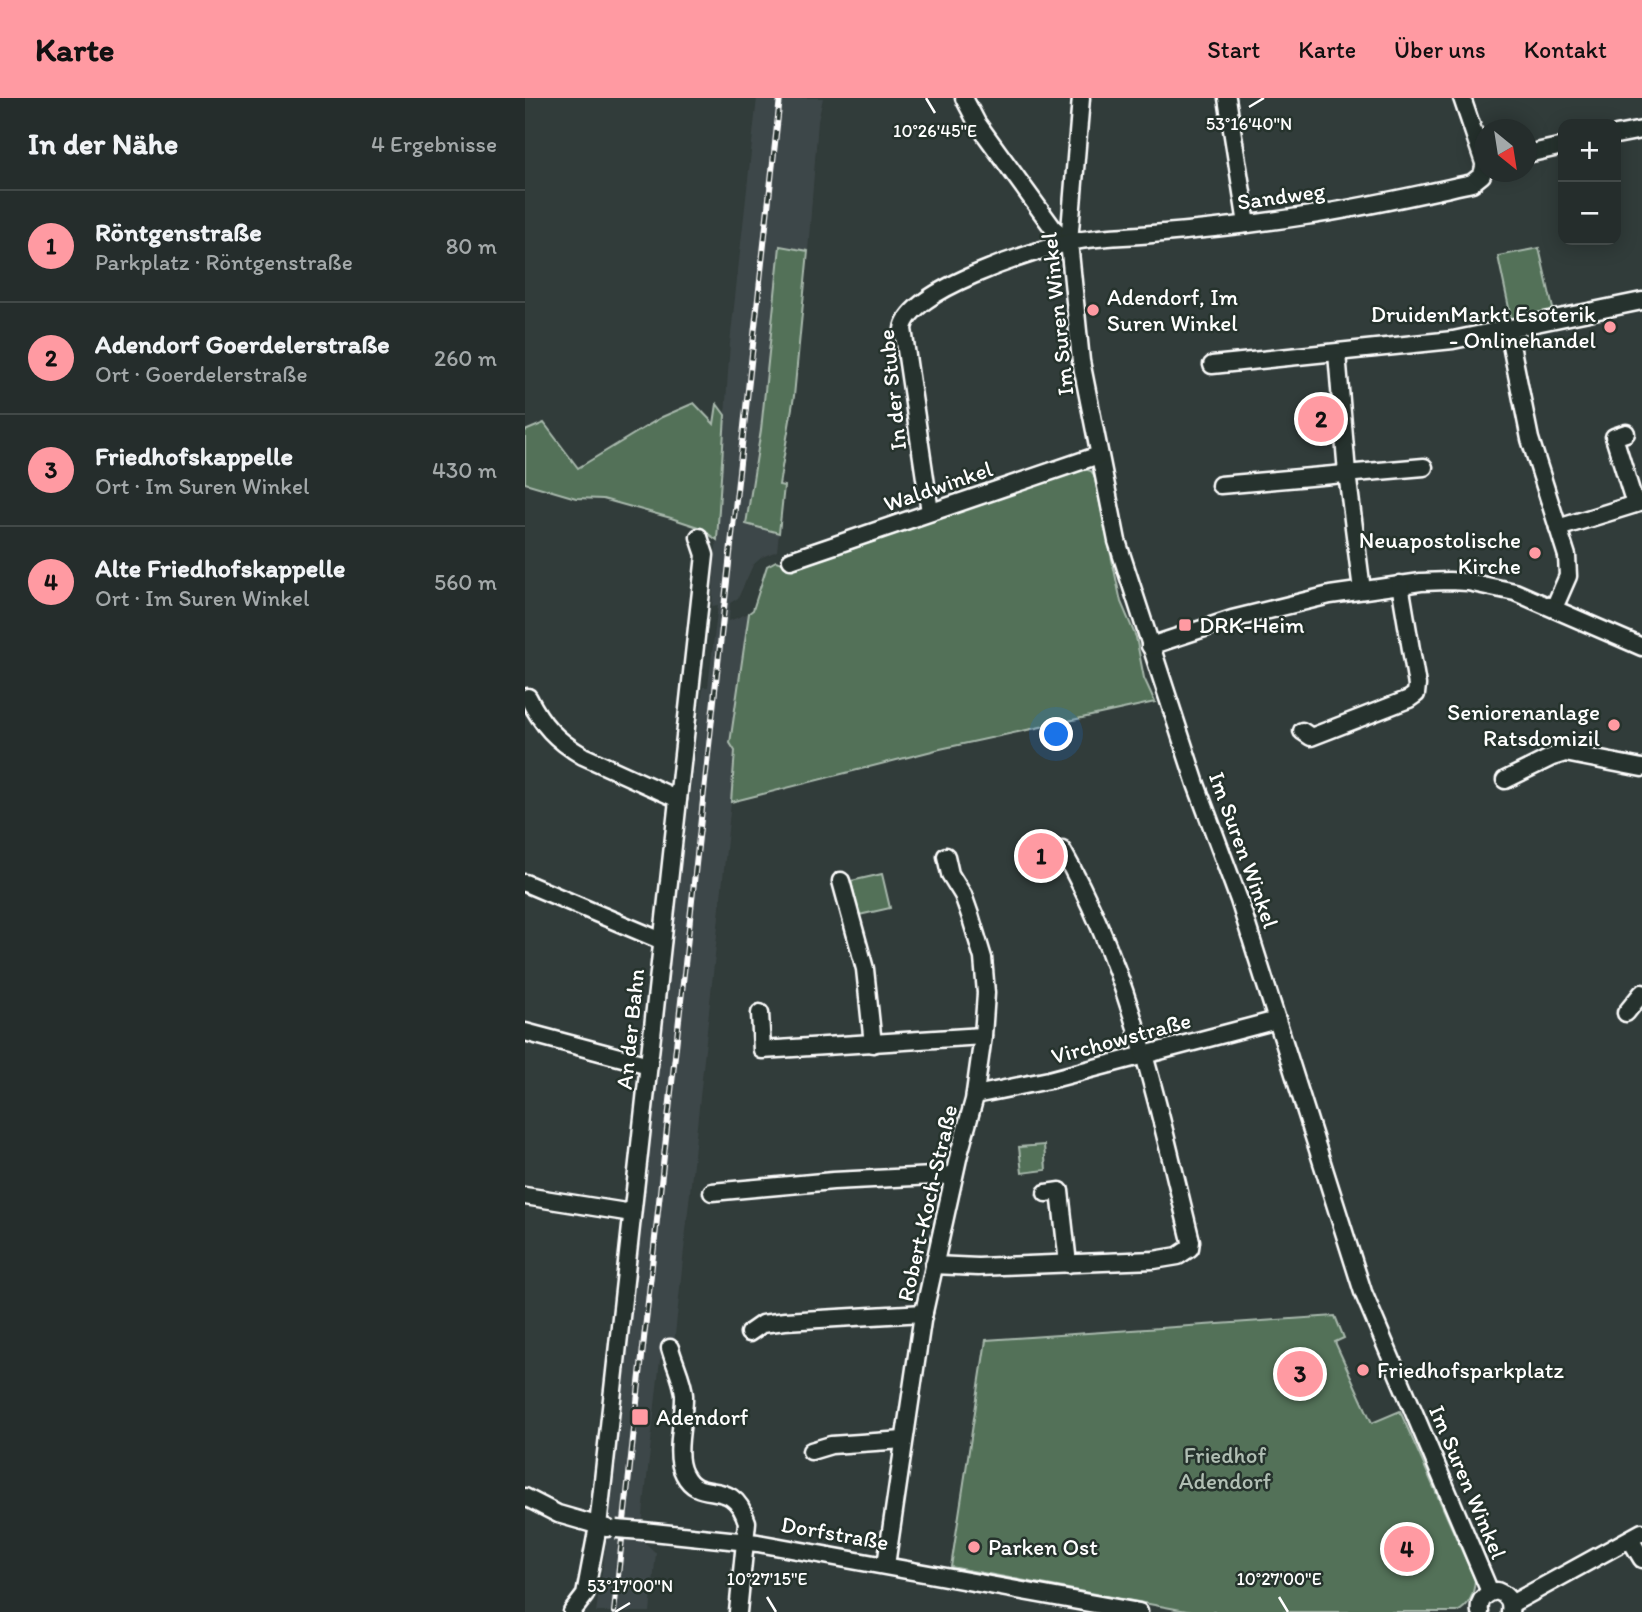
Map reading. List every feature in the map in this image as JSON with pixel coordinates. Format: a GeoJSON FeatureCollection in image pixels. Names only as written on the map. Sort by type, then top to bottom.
{"type":"FeatureCollection","features":[{"type":"Feature","properties":{"kind":"street"},"geometry":{"type":"LineString","coordinates":[[964,98],[982,131],[1053,228],[1069,242]]}},
{"type":"Feature","properties":{"kind":"street","name":"Im Suren Winkel"},"geometry":{"type":"LineString","coordinates":[[1081,98],[1069,242],[1081,361],[1117,541],[1196,785],[1233,881],[1363,1292],[1490,1592]]}},
{"type":"Feature","properties":{"kind":"street"},"geometry":{"type":"LineString","coordinates":[[1227,98],[1248,224]]}},
{"type":"Feature","properties":{"kind":"street"},"geometry":{"type":"LineString","coordinates":[[1462,98],[1474,133]]}},
{"type":"Feature","properties":{"kind":"street"},"geometry":{"type":"LineString","coordinates":[[1621,134],[1642,130]]}},
{"type":"Feature","properties":{"kind":"street"},"geometry":{"type":"LineString","coordinates":[[1537,152],[1558,147]]}},
{"type":"Feature","properties":{"kind":"street","name":"Sandweg"},"geometry":{"type":"LineString","coordinates":[[1069,242],[1248,224],[1343,211],[1474,181]]}},
{"type":"Feature","properties":{"kind":"street","name":"In der Stube"},"geometry":{"type":"LineString","coordinates":[[930,512],[903,329],[907,316],[959,280],[1069,242]]}},
{"type":"Feature","properties":{"kind":"street"},"geometry":{"type":"LineString","coordinates":[[1212,365],[1453,340],[1642,301]]}},
{"type":"Feature","properties":{"kind":"street"},"geometry":{"type":"LineString","coordinates":[[1508,330],[1530,439],[1567,556],[1569,576],[1554,608]]}},
{"type":"Feature","properties":{"kind":"street"},"geometry":{"type":"LineString","coordinates":[[1337,353],[1347,473],[1362,590]]}},
{"type":"Feature","properties":{"kind":"street"},"geometry":{"type":"LineString","coordinates":[[1558,528],[1639,503],[1614,437],[1626,433]]}},
{"type":"Feature","properties":{"kind":"street","name":"Waldwinkel"},"geometry":{"type":"LineString","coordinates":[[791,560],[1099,455]]}},
{"type":"Feature","properties":{"kind":"street"},"geometry":{"type":"LineString","coordinates":[[1220,485],[1424,467]]}},
{"type":"Feature","properties":{"kind":"street","name":"An der Bahn"},"geometry":{"type":"LineString","coordinates":[[572,1612],[585,1595],[598,1526],[705,555],[699,537]]}},
{"type":"Feature","properties":{"kind":"street"},"geometry":{"type":"LineString","coordinates":[[1150,646],[1242,617],[1362,590],[1434,581],[1468,582],[1515,592],[1642,647]]}},
{"type":"Feature","properties":{"kind":"street"},"geometry":{"type":"LineString","coordinates":[[1302,731],[1311,737],[1416,694],[1417,685],[1400,584]]}},
{"type":"Feature","properties":{"kind":"street"},"geometry":{"type":"LineString","coordinates":[[529,697],[540,720],[583,757],[678,799]]}},
{"type":"Feature","properties":{"kind":"street"},"geometry":{"type":"LineString","coordinates":[[1505,780],[1565,753],[1642,768]]}},
{"type":"Feature","properties":{"kind":"street"},"geometry":{"type":"LineString","coordinates":[[935,1265],[978,1267],[1154,1260],[1178,1256],[1190,1248],[1188,1228],[1144,1056],[1113,957],[1093,908],[1062,850]]}},
{"type":"Feature","properties":{"kind":"street","name":"Robert-Koch-Straße"},"geometry":{"type":"LineString","coordinates":[[886,1565],[924,1314],[954,1175],[975,1095],[983,1036],[986,993],[983,958],[963,895],[950,874],[946,856]]}},
{"type":"Feature","properties":{"kind":"street"},"geometry":{"type":"LineString","coordinates":[[841,881],[865,969],[873,1044]]}},
{"type":"Feature","properties":{"kind":"street"},"geometry":{"type":"LineString","coordinates":[[525,883],[663,941]]}},
{"type":"Feature","properties":{"kind":"street"},"geometry":{"type":"LineString","coordinates":[[1626,1013],[1642,993]]}},
{"type":"Feature","properties":{"kind":"street"},"geometry":{"type":"LineString","coordinates":[[761,1013],[761,1050],[983,1036]]}},
{"type":"Feature","properties":{"kind":"street","name":"Virchowstraße"},"geometry":{"type":"LineString","coordinates":[[975,1095],[1040,1082],[1277,1020]]}},
{"type":"Feature","properties":{"kind":"street"},"geometry":{"type":"LineString","coordinates":[[525,1032],[649,1065]]}},
{"type":"Feature","properties":{"kind":"street"},"geometry":{"type":"LineString","coordinates":[[712,1192],[954,1175]]}},
{"type":"Feature","properties":{"kind":"street"},"geometry":{"type":"LineString","coordinates":[[1046,1192],[1060,1191],[1068,1264]]}},
{"type":"Feature","properties":{"kind":"street"},"geometry":{"type":"LineString","coordinates":[[525,1196],[632,1213]]}},
{"type":"Feature","properties":{"kind":"street"},"geometry":{"type":"LineString","coordinates":[[749,1333],[762,1324],[785,1321],[924,1314]]}},
{"type":"Feature","properties":{"kind":"street"},"geometry":{"type":"LineString","coordinates":[[670,1348],[684,1393],[678,1462],[685,1477],[698,1489],[726,1493],[736,1499],[747,1522],[738,1612]]}},
{"type":"Feature","properties":{"kind":"street"},"geometry":{"type":"LineString","coordinates":[[811,1451],[831,1445],[904,1440]]}},
{"type":"Feature","properties":{"kind":"street","name":"Dorfstraße"},"geometry":{"type":"LineString","coordinates":[[525,1497],[558,1514],[598,1526],[743,1541],[1139,1612]]}},
{"type":"Feature","properties":{"kind":"street"},"geometry":{"type":"LineString","coordinates":[[1480,1612],[1481,1601],[1490,1592],[1503,1593],[1510,1608],[1636,1535],[1642,1559]]}},
{"type":"Feature","properties":{"kind":"shaded area"},"geometry":{"type":"Polygon","coordinates":[[[757,98],[823,98],[818,121],[808,251],[780,247],[761,430],[747,524],[779,533],[777,551],[762,557],[753,565],[738,598],[730,603],[729,621],[749,613],[730,743],[735,751],[731,802],[674,1345],[660,1360],[644,1505],[641,1539],[656,1553],[650,1612],[596,1612],[607,1538],[616,1537],[618,1520],[608,1518],[606,1513],[677,897],[703,687],[708,687],[718,605],[712,606],[730,343],[757,98]]]}},
{"type":"Feature","properties":{"kind":"green space"},"geometry":{"type":"Polygon","coordinates":[[[780,246],[808,251],[794,396],[779,485],[784,486],[779,533],[746,524],[761,430],[780,246]]]}},
{"type":"Feature","properties":{"kind":"green space"},"geometry":{"type":"Polygon","coordinates":[[[1539,248],[1554,313],[1512,322],[1498,256],[1539,248]]]}},
{"type":"Feature","properties":{"kind":"green space"},"geometry":{"type":"Polygon","coordinates":[[[694,403],[714,424],[717,404],[725,415],[717,540],[698,527],[671,518],[603,499],[576,498],[525,483],[525,431],[544,423],[578,468],[662,417],[694,403]]]}},
{"type":"Feature","properties":{"kind":"green space"},"geometry":{"type":"Polygon","coordinates":[[[1081,468],[1094,475],[1121,602],[1136,637],[1144,678],[1155,702],[940,749],[731,802],[735,751],[730,743],[749,613],[753,610],[767,566],[776,561],[796,568],[1081,468]]]}},
{"type":"Feature","properties":{"kind":"green space"},"geometry":{"type":"Polygon","coordinates":[[[882,874],[890,908],[859,915],[851,881],[882,874]]]}},
{"type":"Feature","properties":{"kind":"green space"},"geometry":{"type":"Polygon","coordinates":[[[1044,1145],[1046,1170],[1022,1173],[1019,1147],[1044,1145]]]}},
{"type":"Feature","properties":{"kind":"green space","name":"Friedhof Adendorf"},"geometry":{"type":"Polygon","coordinates":[[[1335,1316],[1344,1338],[1335,1342],[1372,1423],[1400,1411],[1475,1580],[1471,1599],[1457,1612],[1192,1612],[951,1567],[986,1340],[1335,1316]]]}},
{"type":"Feature","properties":{"kind":"railway"},"geometry":{"type":"LineString","coordinates":[[614,1612],[780,98]]}},
{"type":"Feature","properties":{"kind":"place","name":"Adendorf, Im Suren Winkel"},"geometry":{"type":"Point","coordinates":[1093,310]}},
{"type":"Feature","properties":{"kind":"place","name":"DruidenMarkt Esoterik - Onlinehandel"},"geometry":{"type":"Point","coordinates":[1610,327]}},
{"type":"Feature","properties":{"kind":"place","name":"Adendorf Goerdelerstraße"},"geometry":{"type":"Point","coordinates":[1321,419]}},
{"type":"Feature","properties":{"kind":"place","name":"Neuapostolische Kirche"},"geometry":{"type":"Point","coordinates":[1535,553]}},
{"type":"Feature","properties":{"kind":"place","name":"DRK-Heim"},"geometry":{"type":"Point","coordinates":[1185,625]}},
{"type":"Feature","properties":{"kind":"place","name":"Seniorenanlage Ratsdomizil"},"geometry":{"type":"Point","coordinates":[1614,725]}},
{"type":"Feature","properties":{"kind":"place","name":"Röntgenstraße"},"geometry":{"type":"Point","coordinates":[1041,856]}},
{"type":"Feature","properties":{"kind":"place","name":"Friedhofsparkplatz"},"geometry":{"type":"Point","coordinates":[1363,1370]}},
{"type":"Feature","properties":{"kind":"place","name":"Friedhofskappelle"},"geometry":{"type":"Point","coordinates":[1300,1374]}},
{"type":"Feature","properties":{"kind":"place","name":"Adendorf"},"geometry":{"type":"Point","coordinates":[640,1417]}},
{"type":"Feature","properties":{"kind":"place","name":"Parken Ost"},"geometry":{"type":"Point","coordinates":[974,1547]}},
{"type":"Feature","properties":{"kind":"place","name":"Alte Friedhofskappelle"},"geometry":{"type":"Point","coordinates":[1407,1549]}}]}
